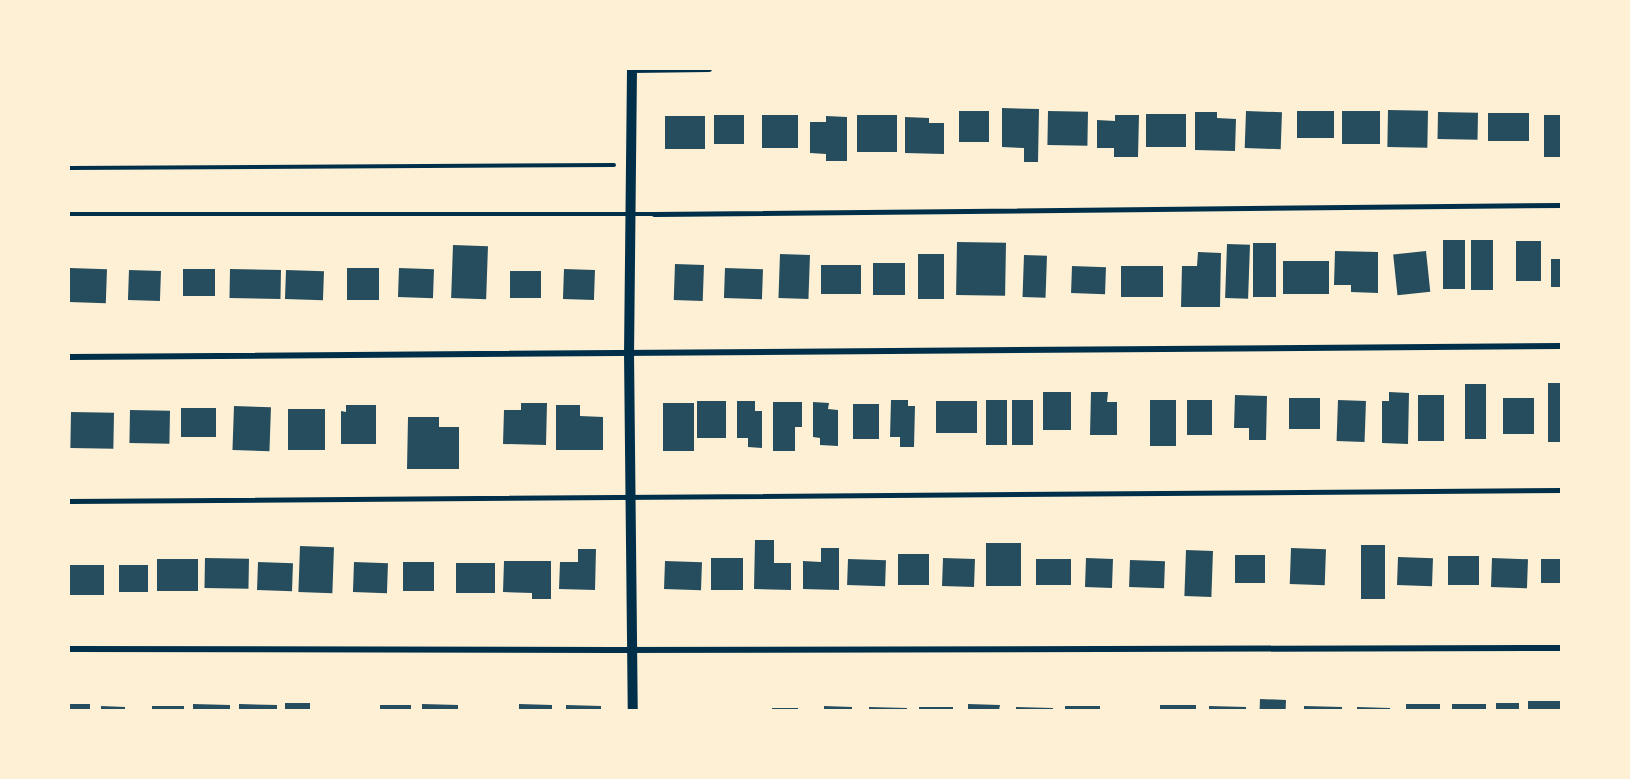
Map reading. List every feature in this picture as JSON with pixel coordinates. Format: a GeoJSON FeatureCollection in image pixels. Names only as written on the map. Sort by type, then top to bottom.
{"type":"FeatureCollection","features":[{"type":"Feature","properties":{"kind":"street"},"geometry":{"type":"LineString","coordinates":[[633,710],[629,352],[632,69],[709,69]]}},
{"type":"Feature","properties":{"kind":"street"},"geometry":{"type":"LineString","coordinates":[[69,357],[1561,346]]}},
{"type":"Feature","properties":{"kind":"street"},"geometry":{"type":"LineString","coordinates":[[69,649],[1561,648]]}},
{"type":"Feature","properties":{"kind":"lane"},"geometry":{"type":"LineString","coordinates":[[69,214],[631,214],[1561,206]]}},
{"type":"Feature","properties":{"kind":"lane"},"geometry":{"type":"LineString","coordinates":[[69,501],[1561,490]]}},
{"type":"Feature","properties":{"kind":"path"},"geometry":{"type":"LineString","coordinates":[[69,168],[631,165]]}},
{"type":"Feature","properties":{"kind":"building"},"geometry":{"type":"Polygon","coordinates":[[[1002,108],[1039,109],[1038,162],[1024,162],[1024,148],[1002,147],[1002,108]]]}},
{"type":"Feature","properties":{"kind":"building"},"geometry":{"type":"Polygon","coordinates":[[[1388,110],[1428,111],[1427,148],[1387,147],[1388,110]]]}},
{"type":"Feature","properties":{"kind":"building"},"geometry":{"type":"Polygon","coordinates":[[[959,111],[989,111],[989,142],[959,142],[959,111]]]}},
{"type":"Feature","properties":{"kind":"building"},"geometry":{"type":"Polygon","coordinates":[[[1048,111],[1088,112],[1087,146],[1047,145],[1048,111]]]}},
{"type":"Feature","properties":{"kind":"building"},"geometry":{"type":"Polygon","coordinates":[[[1246,111],[1282,112],[1281,149],[1245,148],[1246,111]]]}},
{"type":"Feature","properties":{"kind":"building"},"geometry":{"type":"Polygon","coordinates":[[[1297,111],[1334,111],[1334,138],[1297,138],[1297,111]]]}},
{"type":"Feature","properties":{"kind":"building"},"geometry":{"type":"Polygon","coordinates":[[[1342,111],[1380,111],[1380,144],[1342,144],[1342,111]]]}},
{"type":"Feature","properties":{"kind":"building"},"geometry":{"type":"Polygon","coordinates":[[[1195,112],[1217,112],[1217,118],[1236,119],[1235,151],[1195,150],[1195,112]]]}},
{"type":"Feature","properties":{"kind":"building"},"geometry":{"type":"Polygon","coordinates":[[[1438,112],[1478,113],[1478,140],[1438,139],[1438,112]]]}},
{"type":"Feature","properties":{"kind":"building"},"geometry":{"type":"Polygon","coordinates":[[[1488,113],[1529,113],[1529,141],[1488,141],[1488,113]]]}},
{"type":"Feature","properties":{"kind":"building"},"geometry":{"type":"Polygon","coordinates":[[[1146,114],[1186,114],[1186,147],[1146,147],[1146,114]]]}},
{"type":"Feature","properties":{"kind":"building"},"geometry":{"type":"Polygon","coordinates":[[[714,115],[744,115],[744,144],[714,144],[714,115]]]}},
{"type":"Feature","properties":{"kind":"building"},"geometry":{"type":"Polygon","coordinates":[[[762,115],[798,115],[798,148],[762,148],[762,115]]]}},
{"type":"Feature","properties":{"kind":"building"},"geometry":{"type":"Polygon","coordinates":[[[857,115],[897,115],[897,152],[857,152],[857,115]]]}},
{"type":"Feature","properties":{"kind":"building"},"geometry":{"type":"Polygon","coordinates":[[[1115,115],[1139,115],[1138,157],[1114,157],[1114,148],[1097,148],[1097,120],[1115,121],[1115,115]]]}},
{"type":"Feature","properties":{"kind":"building"},"geometry":{"type":"Polygon","coordinates":[[[1544,115],[1561,115],[1561,157],[1544,157],[1544,115]]]}},
{"type":"Feature","properties":{"kind":"building"},"geometry":{"type":"Polygon","coordinates":[[[665,116],[705,116],[705,149],[665,149],[665,116]]]}},
{"type":"Feature","properties":{"kind":"building"},"geometry":{"type":"Polygon","coordinates":[[[826,116],[847,117],[847,161],[826,161],[826,154],[810,153],[810,122],[826,122],[826,116]]]}},
{"type":"Feature","properties":{"kind":"building"},"geometry":{"type":"Polygon","coordinates":[[[905,117],[929,118],[929,123],[944,123],[944,154],[905,153],[905,117]]]}},
{"type":"Feature","properties":{"kind":"building"},"geometry":{"type":"Polygon","coordinates":[[[1443,240],[1465,240],[1465,289],[1443,289],[1443,240]]]}},
{"type":"Feature","properties":{"kind":"building"},"geometry":{"type":"Polygon","coordinates":[[[1471,240],[1493,240],[1493,290],[1471,290],[1471,240]]]}},
{"type":"Feature","properties":{"kind":"building"},"geometry":{"type":"Polygon","coordinates":[[[1516,241],[1541,241],[1541,281],[1516,281],[1516,241]]]}},
{"type":"Feature","properties":{"kind":"building"},"geometry":{"type":"Polygon","coordinates":[[[957,242],[1006,243],[1005,296],[956,295],[957,242]]]}},
{"type":"Feature","properties":{"kind":"building"},"geometry":{"type":"Polygon","coordinates":[[[1253,243],[1276,243],[1276,297],[1253,297],[1253,243]]]}},
{"type":"Feature","properties":{"kind":"building"},"geometry":{"type":"Polygon","coordinates":[[[1227,244],[1250,245],[1248,299],[1225,298],[1227,244]]]}},
{"type":"Feature","properties":{"kind":"building"},"geometry":{"type":"Polygon","coordinates":[[[453,245],[488,246],[486,299],[451,298],[453,245]]]}},
{"type":"Feature","properties":{"kind":"building"},"geometry":{"type":"Polygon","coordinates":[[[1335,251],[1378,252],[1378,293],[1351,292],[1351,285],[1334,285],[1335,251]]]}},
{"type":"Feature","properties":{"kind":"building"},"geometry":{"type":"Polygon","coordinates":[[[1426,251],[1430,292],[1397,295],[1393,254],[1426,251]]]}},
{"type":"Feature","properties":{"kind":"building"},"geometry":{"type":"Polygon","coordinates":[[[1198,252],[1221,253],[1220,307],[1181,307],[1182,266],[1197,266],[1198,252]]]}},
{"type":"Feature","properties":{"kind":"building"},"geometry":{"type":"Polygon","coordinates":[[[780,254],[810,255],[808,299],[778,298],[780,254]]]}},
{"type":"Feature","properties":{"kind":"building"},"geometry":{"type":"Polygon","coordinates":[[[918,254],[944,254],[944,299],[918,299],[918,254]]]}},
{"type":"Feature","properties":{"kind":"building"},"geometry":{"type":"Polygon","coordinates":[[[1024,255],[1047,256],[1046,298],[1023,297],[1024,255]]]}},
{"type":"Feature","properties":{"kind":"building"},"geometry":{"type":"Polygon","coordinates":[[[1551,259],[1561,259],[1561,287],[1551,287],[1551,259]]]}},
{"type":"Feature","properties":{"kind":"building"},"geometry":{"type":"Polygon","coordinates":[[[1283,261],[1329,261],[1329,294],[1283,294],[1283,261]]]}},
{"type":"Feature","properties":{"kind":"building"},"geometry":{"type":"Polygon","coordinates":[[[873,263],[905,263],[905,295],[873,295],[873,263]]]}},
{"type":"Feature","properties":{"kind":"building"},"geometry":{"type":"Polygon","coordinates":[[[675,264],[704,265],[703,301],[674,300],[675,264]]]}},
{"type":"Feature","properties":{"kind":"building"},"geometry":{"type":"Polygon","coordinates":[[[821,265],[861,265],[861,294],[821,294],[821,265]]]}},
{"type":"Feature","properties":{"kind":"building"},"geometry":{"type":"Polygon","coordinates":[[[1072,266],[1106,267],[1105,294],[1071,293],[1072,266]]]}},
{"type":"Feature","properties":{"kind":"building"},"geometry":{"type":"Polygon","coordinates":[[[1121,266],[1163,266],[1163,297],[1121,297],[1121,266]]]}},
{"type":"Feature","properties":{"kind":"building"},"geometry":{"type":"Polygon","coordinates":[[[70,268],[107,269],[106,303],[69,302],[70,268]]]}},
{"type":"Feature","properties":{"kind":"building"},"geometry":{"type":"Polygon","coordinates":[[[347,268],[379,268],[379,300],[347,300],[347,268]]]}},
{"type":"Feature","properties":{"kind":"building"},"geometry":{"type":"Polygon","coordinates":[[[399,268],[434,269],[433,298],[398,297],[399,268]]]}},
{"type":"Feature","properties":{"kind":"building"},"geometry":{"type":"Polygon","coordinates":[[[725,268],[763,269],[762,299],[724,298],[725,268]]]}},
{"type":"Feature","properties":{"kind":"building"},"geometry":{"type":"Polygon","coordinates":[[[183,269],[215,269],[215,296],[183,296],[183,269]]]}},
{"type":"Feature","properties":{"kind":"building"},"geometry":{"type":"Polygon","coordinates":[[[230,269],[281,270],[280,299],[229,298],[230,269]]]}},
{"type":"Feature","properties":{"kind":"building"},"geometry":{"type":"Polygon","coordinates":[[[564,269],[595,270],[594,300],[563,299],[564,269]]]}},
{"type":"Feature","properties":{"kind":"building"},"geometry":{"type":"Polygon","coordinates":[[[129,270],[161,271],[160,301],[128,300],[129,270]]]}},
{"type":"Feature","properties":{"kind":"building"},"geometry":{"type":"Polygon","coordinates":[[[286,270],[324,271],[323,300],[285,299],[286,270]]]}},
{"type":"Feature","properties":{"kind":"building"},"geometry":{"type":"Polygon","coordinates":[[[510,271],[541,271],[541,298],[510,298],[510,271]]]}},
{"type":"Feature","properties":{"kind":"building"},"geometry":{"type":"Polygon","coordinates":[[[1548,383],[1561,383],[1561,442],[1548,442],[1548,383]]]}},
{"type":"Feature","properties":{"kind":"building"},"geometry":{"type":"Polygon","coordinates":[[[1465,384],[1486,384],[1486,439],[1465,439],[1465,384]]]}},
{"type":"Feature","properties":{"kind":"building"},"geometry":{"type":"Polygon","coordinates":[[[1043,392],[1071,392],[1071,430],[1043,430],[1043,392]]]}},
{"type":"Feature","properties":{"kind":"building"},"geometry":{"type":"Polygon","coordinates":[[[1091,392],[1108,392],[1107,402],[1117,402],[1117,435],[1090,435],[1091,392]]]}},
{"type":"Feature","properties":{"kind":"building"},"geometry":{"type":"Polygon","coordinates":[[[1389,392],[1409,393],[1408,444],[1382,443],[1382,401],[1389,401],[1389,392]]]}},
{"type":"Feature","properties":{"kind":"building"},"geometry":{"type":"Polygon","coordinates":[[[1235,395],[1267,396],[1266,440],[1249,440],[1249,428],[1234,428],[1235,395]]]}},
{"type":"Feature","properties":{"kind":"building"},"geometry":{"type":"Polygon","coordinates":[[[1418,395],[1444,395],[1444,441],[1418,441],[1418,395]]]}},
{"type":"Feature","properties":{"kind":"building"},"geometry":{"type":"Polygon","coordinates":[[[1289,398],[1320,398],[1320,429],[1289,429],[1289,398]]]}},
{"type":"Feature","properties":{"kind":"building"},"geometry":{"type":"Polygon","coordinates":[[[1503,398],[1534,398],[1534,434],[1503,434],[1503,398]]]}},
{"type":"Feature","properties":{"kind":"building"},"geometry":{"type":"Polygon","coordinates":[[[891,400],[908,400],[908,406],[915,406],[914,447],[900,447],[900,437],[890,437],[891,400]]]}},
{"type":"Feature","properties":{"kind":"building"},"geometry":{"type":"Polygon","coordinates":[[[986,400],[1007,400],[1007,445],[986,445],[986,400]]]}},
{"type":"Feature","properties":{"kind":"building"},"geometry":{"type":"Polygon","coordinates":[[[1012,400],[1033,400],[1033,445],[1012,445],[1012,400]]]}},
{"type":"Feature","properties":{"kind":"building"},"geometry":{"type":"Polygon","coordinates":[[[1150,400],[1176,400],[1176,446],[1150,446],[1150,400]]]}},
{"type":"Feature","properties":{"kind":"building"},"geometry":{"type":"Polygon","coordinates":[[[1187,400],[1212,400],[1212,435],[1187,435],[1187,400]]]}},
{"type":"Feature","properties":{"kind":"building"},"geometry":{"type":"Polygon","coordinates":[[[1338,400],[1366,401],[1365,442],[1337,441],[1338,400]]]}},
{"type":"Feature","properties":{"kind":"building"},"geometry":{"type":"Polygon","coordinates":[[[697,401],[726,401],[726,438],[697,438],[697,401]]]}},
{"type":"Feature","properties":{"kind":"building"},"geometry":{"type":"Polygon","coordinates":[[[737,401],[755,401],[755,411],[762,411],[762,448],[748,447],[748,438],[737,438],[737,401]]]}},
{"type":"Feature","properties":{"kind":"building"},"geometry":{"type":"Polygon","coordinates":[[[936,401],[977,401],[977,433],[936,433],[936,401]]]}},
{"type":"Feature","properties":{"kind":"building"},"geometry":{"type":"Polygon","coordinates":[[[773,402],[802,402],[802,427],[795,427],[795,451],[773,451],[773,402]]]}},
{"type":"Feature","properties":{"kind":"building"},"geometry":{"type":"Polygon","coordinates":[[[813,402],[829,403],[828,409],[838,410],[838,446],[820,445],[820,438],[813,437],[813,402]]]}},
{"type":"Feature","properties":{"kind":"building"},"geometry":{"type":"Polygon","coordinates":[[[521,403],[547,403],[546,445],[503,444],[504,410],[521,410],[521,403]]]}},
{"type":"Feature","properties":{"kind":"building"},"geometry":{"type":"Polygon","coordinates":[[[663,403],[694,403],[694,451],[663,451],[663,403]]]}},
{"type":"Feature","properties":{"kind":"building"},"geometry":{"type":"Polygon","coordinates":[[[853,404],[879,404],[879,439],[853,439],[853,404]]]}},
{"type":"Feature","properties":{"kind":"building"},"geometry":{"type":"Polygon","coordinates":[[[346,405],[376,405],[376,444],[341,444],[341,411],[346,412],[346,405]]]}},
{"type":"Feature","properties":{"kind":"building"},"geometry":{"type":"Polygon","coordinates":[[[556,405],[580,405],[580,416],[603,417],[603,450],[556,450],[556,405]]]}},
{"type":"Feature","properties":{"kind":"building"},"geometry":{"type":"Polygon","coordinates":[[[234,406],[271,407],[269,451],[232,450],[234,406]]]}},
{"type":"Feature","properties":{"kind":"building"},"geometry":{"type":"Polygon","coordinates":[[[181,408],[216,408],[216,437],[181,437],[181,408]]]}},
{"type":"Feature","properties":{"kind":"building"},"geometry":{"type":"Polygon","coordinates":[[[288,409],[325,409],[325,450],[288,450],[288,409]]]}},
{"type":"Feature","properties":{"kind":"building"},"geometry":{"type":"Polygon","coordinates":[[[130,410],[170,411],[169,444],[129,443],[130,410]]]}},
{"type":"Feature","properties":{"kind":"building"},"geometry":{"type":"Polygon","coordinates":[[[71,412],[114,413],[113,449],[70,448],[71,412]]]}},
{"type":"Feature","properties":{"kind":"building"},"geometry":{"type":"Polygon","coordinates":[[[408,417],[439,417],[439,427],[459,427],[459,469],[407,469],[408,417]]]}},
{"type":"Feature","properties":{"kind":"building"},"geometry":{"type":"Polygon","coordinates":[[[755,540],[774,540],[774,563],[791,563],[791,590],[754,589],[755,540]]]}},
{"type":"Feature","properties":{"kind":"building"},"geometry":{"type":"Polygon","coordinates":[[[986,543],[1021,543],[1021,586],[986,586],[986,543]]]}},
{"type":"Feature","properties":{"kind":"building"},"geometry":{"type":"Polygon","coordinates":[[[1361,545],[1385,545],[1385,599],[1361,599],[1361,545]]]}},
{"type":"Feature","properties":{"kind":"building"},"geometry":{"type":"Polygon","coordinates":[[[300,546],[334,547],[332,593],[298,592],[300,546]]]}},
{"type":"Feature","properties":{"kind":"building"},"geometry":{"type":"Polygon","coordinates":[[[821,548],[839,548],[839,590],[803,589],[803,561],[821,562],[821,548]]]}},
{"type":"Feature","properties":{"kind":"building"},"geometry":{"type":"Polygon","coordinates":[[[1291,548],[1326,549],[1325,585],[1290,584],[1291,548]]]}},
{"type":"Feature","properties":{"kind":"building"},"geometry":{"type":"Polygon","coordinates":[[[578,549],[596,549],[595,590],[559,589],[560,562],[578,562],[578,549]]]}},
{"type":"Feature","properties":{"kind":"building"},"geometry":{"type":"Polygon","coordinates":[[[1186,550],[1213,551],[1211,597],[1184,596],[1186,550]]]}},
{"type":"Feature","properties":{"kind":"building"},"geometry":{"type":"Polygon","coordinates":[[[898,554],[929,554],[929,585],[898,585],[898,554]]]}},
{"type":"Feature","properties":{"kind":"building"},"geometry":{"type":"Polygon","coordinates":[[[1235,555],[1265,555],[1265,583],[1235,583],[1235,555]]]}},
{"type":"Feature","properties":{"kind":"building"},"geometry":{"type":"Polygon","coordinates":[[[1448,556],[1479,556],[1479,585],[1448,585],[1448,556]]]}},
{"type":"Feature","properties":{"kind":"building"},"geometry":{"type":"Polygon","coordinates":[[[1398,557],[1433,558],[1432,586],[1397,585],[1398,557]]]}},
{"type":"Feature","properties":{"kind":"building"},"geometry":{"type":"Polygon","coordinates":[[[205,558],[249,559],[248,589],[204,588],[205,558]]]}},
{"type":"Feature","properties":{"kind":"building"},"geometry":{"type":"Polygon","coordinates":[[[711,558],[743,558],[743,590],[711,590],[711,558]]]}},
{"type":"Feature","properties":{"kind":"building"},"geometry":{"type":"Polygon","coordinates":[[[943,558],[975,559],[974,587],[942,586],[943,558]]]}},
{"type":"Feature","properties":{"kind":"building"},"geometry":{"type":"Polygon","coordinates":[[[1086,558],[1113,559],[1112,588],[1085,587],[1086,558]]]}},
{"type":"Feature","properties":{"kind":"building"},"geometry":{"type":"Polygon","coordinates":[[[1492,558],[1528,559],[1527,588],[1491,587],[1492,558]]]}},
{"type":"Feature","properties":{"kind":"building"},"geometry":{"type":"Polygon","coordinates":[[[157,559],[198,559],[198,591],[157,591],[157,559]]]}},
{"type":"Feature","properties":{"kind":"building"},"geometry":{"type":"Polygon","coordinates":[[[848,559],[886,560],[885,586],[847,585],[848,559]]]}},
{"type":"Feature","properties":{"kind":"building"},"geometry":{"type":"Polygon","coordinates":[[[1036,559],[1071,559],[1071,585],[1036,585],[1036,559]]]}},
{"type":"Feature","properties":{"kind":"building"},"geometry":{"type":"Polygon","coordinates":[[[1541,559],[1561,559],[1561,583],[1541,583],[1541,559]]]}},
{"type":"Feature","properties":{"kind":"building"},"geometry":{"type":"Polygon","coordinates":[[[1130,560],[1165,561],[1164,588],[1129,587],[1130,560]]]}},
{"type":"Feature","properties":{"kind":"building"},"geometry":{"type":"Polygon","coordinates":[[[504,561],[551,561],[551,599],[532,599],[532,593],[503,592],[504,561]]]}},
{"type":"Feature","properties":{"kind":"building"},"geometry":{"type":"Polygon","coordinates":[[[665,561],[702,562],[701,590],[664,589],[665,561]]]}},
{"type":"Feature","properties":{"kind":"building"},"geometry":{"type":"Polygon","coordinates":[[[258,562],[293,563],[292,591],[257,590],[258,562]]]}},
{"type":"Feature","properties":{"kind":"building"},"geometry":{"type":"Polygon","coordinates":[[[354,562],[388,563],[387,593],[353,592],[354,562]]]}},
{"type":"Feature","properties":{"kind":"building"},"geometry":{"type":"Polygon","coordinates":[[[403,562],[434,562],[434,591],[403,591],[403,562]]]}},
{"type":"Feature","properties":{"kind":"building"},"geometry":{"type":"Polygon","coordinates":[[[456,563],[495,563],[495,593],[456,593],[456,563]]]}},
{"type":"Feature","properties":{"kind":"building"},"geometry":{"type":"Polygon","coordinates":[[[69,565],[104,565],[104,595],[69,595],[69,565]]]}},
{"type":"Feature","properties":{"kind":"building"},"geometry":{"type":"Polygon","coordinates":[[[119,565],[148,565],[148,592],[119,592],[119,565]]]}},
{"type":"Feature","properties":{"kind":"building"},"geometry":{"type":"Polygon","coordinates":[[[1260,699],[1286,700],[1286,710],[1260,710],[1260,699]]]}},
{"type":"Feature","properties":{"kind":"building"},"geometry":{"type":"Polygon","coordinates":[[[1528,701],[1561,701],[1561,710],[1528,710],[1528,701]]]}},
{"type":"Feature","properties":{"kind":"building"},"geometry":{"type":"Polygon","coordinates":[[[285,703],[310,703],[310,710],[285,710],[285,703]]]}},
{"type":"Feature","properties":{"kind":"building"},"geometry":{"type":"Polygon","coordinates":[[[1496,703],[1519,703],[1519,710],[1496,710],[1496,703]]]}},
{"type":"Feature","properties":{"kind":"building"},"geometry":{"type":"Polygon","coordinates":[[[69,704],[90,704],[90,710],[69,710],[69,704]]]}},
{"type":"Feature","properties":{"kind":"building"},"geometry":{"type":"Polygon","coordinates":[[[193,704],[230,705],[230,710],[193,710],[193,704]]]}},
{"type":"Feature","properties":{"kind":"building"},"geometry":{"type":"Polygon","coordinates":[[[239,704],[277,705],[277,710],[239,710],[239,704]]]}},
{"type":"Feature","properties":{"kind":"building"},"geometry":{"type":"Polygon","coordinates":[[[422,704],[458,705],[458,710],[422,710],[422,704]]]}},
{"type":"Feature","properties":{"kind":"building"},"geometry":{"type":"Polygon","coordinates":[[[519,704],[552,705],[552,710],[519,710],[519,704]]]}},
{"type":"Feature","properties":{"kind":"building"},"geometry":{"type":"Polygon","coordinates":[[[968,704],[1000,705],[999,710],[968,710],[968,704]]]}},
{"type":"Feature","properties":{"kind":"building"},"geometry":{"type":"Polygon","coordinates":[[[1406,704],[1440,704],[1440,710],[1406,710],[1406,704]]]}},
{"type":"Feature","properties":{"kind":"building"},"geometry":{"type":"Polygon","coordinates":[[[1452,704],[1486,704],[1486,710],[1452,710],[1452,704]]]}},
{"type":"Feature","properties":{"kind":"building"},"geometry":{"type":"Polygon","coordinates":[[[380,705],[411,705],[411,710],[380,710],[380,705]]]}},
{"type":"Feature","properties":{"kind":"building"},"geometry":{"type":"Polygon","coordinates":[[[566,705],[601,706],[601,710],[566,710],[566,705]]]}},
{"type":"Feature","properties":{"kind":"building"},"geometry":{"type":"Polygon","coordinates":[[[1160,705],[1196,705],[1196,710],[1160,710],[1160,705]]]}},
{"type":"Feature","properties":{"kind":"building"},"geometry":{"type":"Polygon","coordinates":[[[101,706],[125,707],[125,710],[101,710],[101,706]]]}},
{"type":"Feature","properties":{"kind":"building"},"geometry":{"type":"Polygon","coordinates":[[[152,706],[184,706],[184,710],[152,710],[152,706]]]}},
{"type":"Feature","properties":{"kind":"building"},"geometry":{"type":"Polygon","coordinates":[[[824,706],[852,707],[852,710],[824,710],[824,706]]]}},
{"type":"Feature","properties":{"kind":"building"},"geometry":{"type":"Polygon","coordinates":[[[1065,706],[1100,706],[1100,710],[1065,710],[1065,706]]]}},
{"type":"Feature","properties":{"kind":"building"},"geometry":{"type":"Polygon","coordinates":[[[1209,706],[1246,707],[1246,710],[1209,710],[1209,706]]]}},
{"type":"Feature","properties":{"kind":"building"},"geometry":{"type":"Polygon","coordinates":[[[1304,706],[1342,707],[1342,710],[1304,710],[1304,706]]]}},
{"type":"Feature","properties":{"kind":"building"},"geometry":{"type":"Polygon","coordinates":[[[869,707],[907,708],[907,710],[869,710],[869,707]]]}},
{"type":"Feature","properties":{"kind":"building"},"geometry":{"type":"Polygon","coordinates":[[[919,707],[953,707],[953,710],[919,710],[919,707]]]}},
{"type":"Feature","properties":{"kind":"building"},"geometry":{"type":"Polygon","coordinates":[[[1016,707],[1053,708],[1053,710],[1016,710],[1016,707]]]}},
{"type":"Feature","properties":{"kind":"building"},"geometry":{"type":"Polygon","coordinates":[[[1357,707],[1390,708],[1390,710],[1357,710],[1357,707]]]}},
{"type":"Feature","properties":{"kind":"building"},"geometry":{"type":"Polygon","coordinates":[[[772,708],[798,708],[798,710],[772,710],[772,708]]]}}]}
